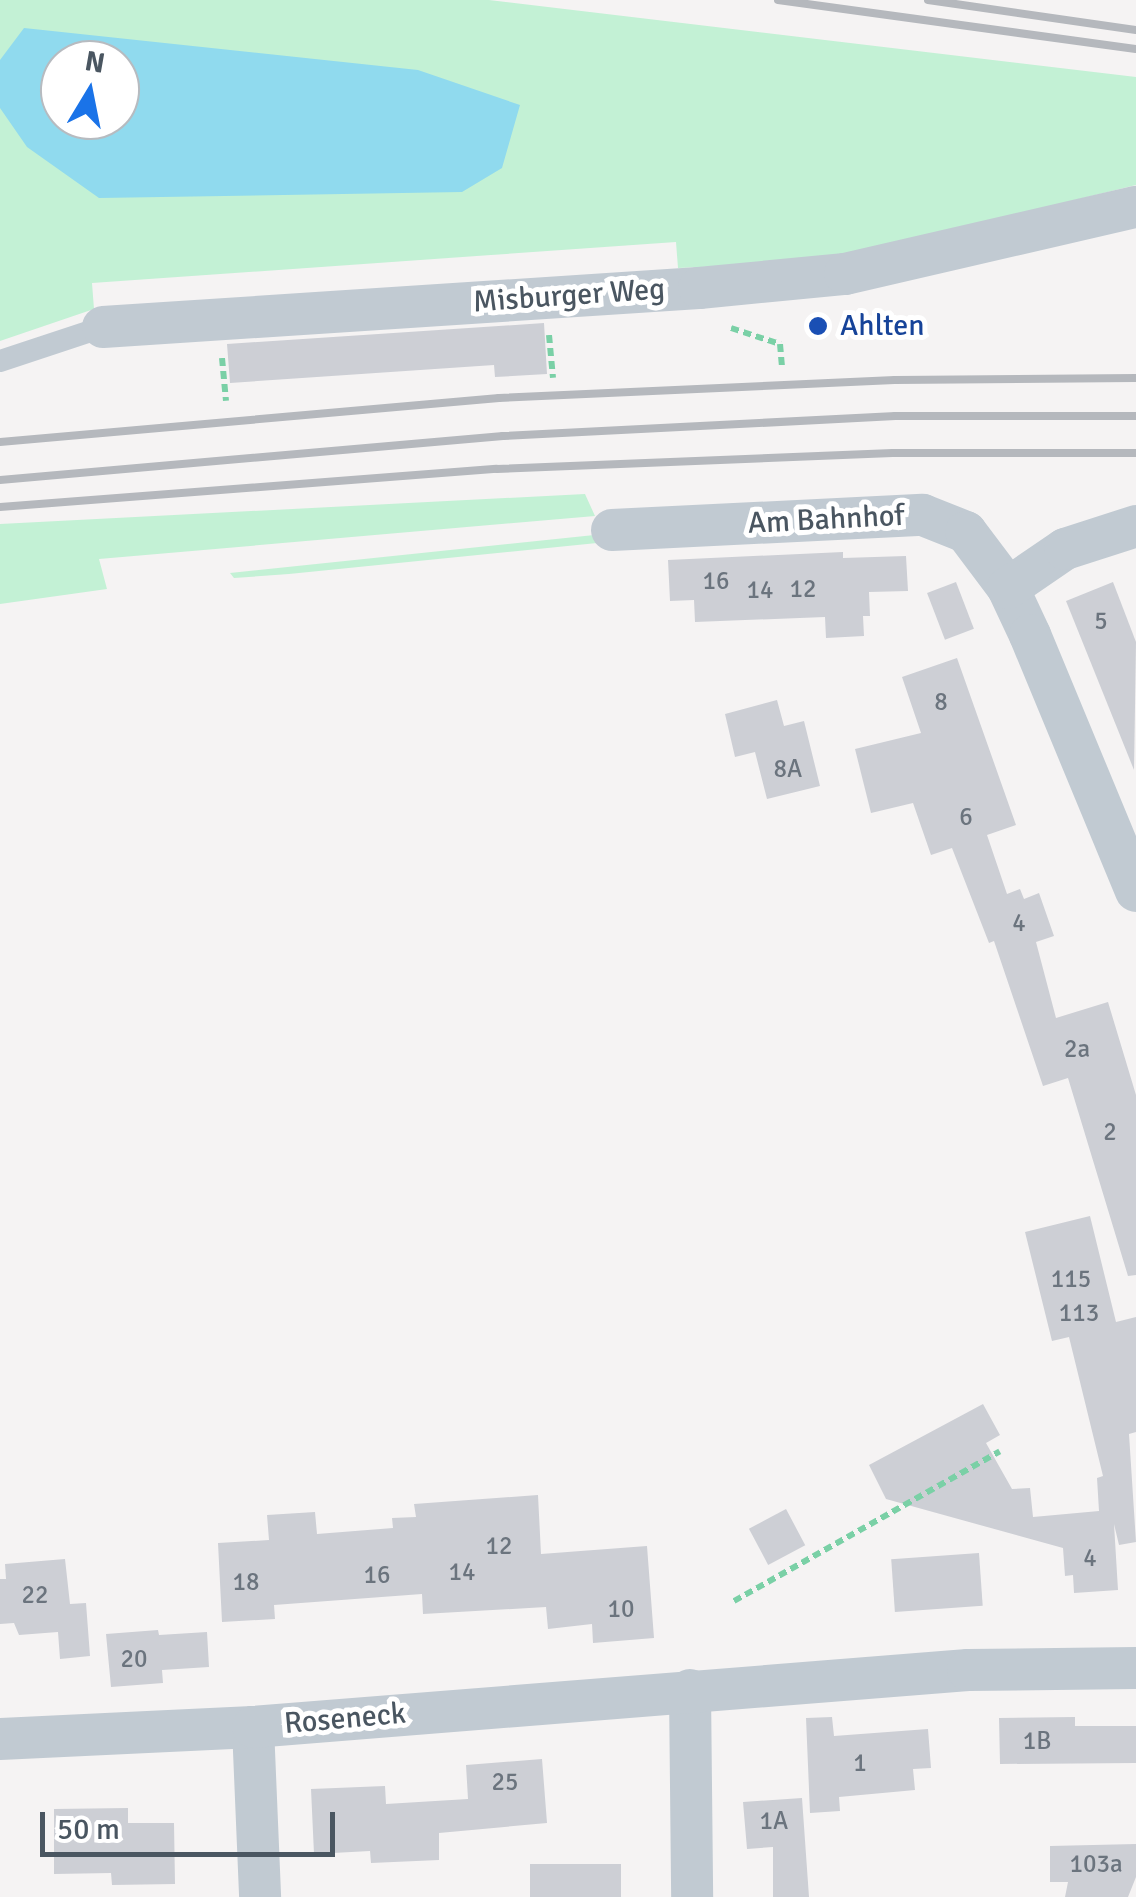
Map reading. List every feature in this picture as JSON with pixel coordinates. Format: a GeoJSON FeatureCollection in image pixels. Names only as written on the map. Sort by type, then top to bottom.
{"type":"FeatureCollection","features":[{"type":"Feature","properties":{"kind":"street","name":"Misburger Weg"},"geometry":{"type":"LineString","coordinates":[[102,327],[698,288],[845,274],[1136,207]]}},
{"type":"Feature","properties":{"kind":"street","name":"Am Bahnhof"},"geometry":{"type":"LineString","coordinates":[[612,530],[923,515],[966,532],[1008,588],[1136,891]]}},
{"type":"Feature","properties":{"kind":"street"},"geometry":{"type":"LineString","coordinates":[[1008,588],[1066,549],[1136,526]]}},
{"type":"Feature","properties":{"kind":"street","name":"Roseneck"},"geometry":{"type":"LineString","coordinates":[[0,1739],[253,1726],[968,1670],[1136,1668]]}},
{"type":"Feature","properties":{"kind":"street"},"geometry":{"type":"LineString","coordinates":[[690,1690],[692,1897]]}},
{"type":"Feature","properties":{"kind":"street"},"geometry":{"type":"LineString","coordinates":[[253,1726],[260,1897]]}},
{"type":"Feature","properties":{"kind":"lane","name":"Misburger Weg"},"geometry":{"type":"LineString","coordinates":[[0,361],[102,327]]}},
{"type":"Feature","properties":{"kind":"path"},"geometry":{"type":"LineString","coordinates":[[734,1601],[1000,1451]]}},
{"type":"Feature","properties":{"kind":"green space"},"geometry":{"type":"Polygon","coordinates":[[[0,0],[489,0],[1136,77],[1136,185],[859,253],[771,264],[678,268],[676,242],[92,283],[94,309],[0,341],[0,0]]]}},
{"type":"Feature","properties":{"kind":"green space"},"geometry":{"type":"Polygon","coordinates":[[[585,494],[595,516],[99,559],[107,589],[0,604],[0,524],[585,494]]]}},
{"type":"Feature","properties":{"kind":"green space"},"geometry":{"type":"Polygon","coordinates":[[[604,534],[607,542],[289,574],[234,578],[230,573],[604,534]]]}},
{"type":"Feature","properties":{"kind":"water"},"geometry":{"type":"Polygon","coordinates":[[[24,28],[137,40],[40,40],[40,140],[140,140],[140,40],[418,70],[520,105],[502,168],[462,192],[99,198],[27,147],[0,108],[0,60],[24,28]]]}},
{"type":"Feature","properties":{"kind":"building"},"geometry":{"type":"Polygon","coordinates":[[[544,323],[547,374],[495,377],[494,365],[230,383],[227,344],[544,323]]]}},
{"type":"Feature","properties":{"kind":"building"},"geometry":{"type":"Polygon","coordinates":[[[843,552],[843,558],[906,556],[908,591],[869,592],[870,616],[863,616],[864,636],[826,638],[825,617],[695,622],[694,600],[670,601],[668,560],[843,552]]]}},
{"type":"Feature","properties":{"kind":"building"},"geometry":{"type":"Polygon","coordinates":[[[956,582],[974,629],[945,640],[927,593],[956,582]]]}},
{"type":"Feature","properties":{"kind":"building"},"geometry":{"type":"Polygon","coordinates":[[[1113,582],[1136,642],[1134,770],[1066,601],[1113,582]]]}},
{"type":"Feature","properties":{"kind":"building"},"geometry":{"type":"Polygon","coordinates":[[[957,658],[1016,825],[987,835],[1007,894],[1020,889],[1024,899],[1039,893],[1054,936],[1036,942],[1056,1018],[1108,1002],[1136,1095],[1136,1275],[1128,1276],[1068,1078],[1043,1086],[994,941],[989,943],[952,848],[931,855],[913,803],[871,813],[855,749],[921,733],[902,677],[957,658]]]}},
{"type":"Feature","properties":{"kind":"building"},"geometry":{"type":"Polygon","coordinates":[[[777,700],[784,726],[804,721],[820,786],[767,799],[755,752],[735,757],[725,714],[777,700]]]}},
{"type":"Feature","properties":{"kind":"building"},"geometry":{"type":"Polygon","coordinates":[[[1090,1216],[1116,1322],[1136,1317],[1136,1432],[1129,1434],[1136,1542],[1119,1545],[1114,1524],[1118,1590],[1074,1593],[1073,1575],[1065,1576],[1063,1548],[886,1499],[869,1465],[983,1404],[1000,1435],[986,1443],[1012,1489],[1030,1488],[1033,1517],[1099,1511],[1097,1478],[1103,1476],[1069,1337],[1052,1341],[1025,1232],[1090,1216]]]}},
{"type":"Feature","properties":{"kind":"building"},"geometry":{"type":"Polygon","coordinates":[[[538,1495],[541,1554],[647,1546],[654,1638],[593,1643],[592,1624],[548,1629],[546,1607],[423,1614],[422,1594],[274,1605],[275,1619],[222,1622],[218,1543],[269,1540],[267,1515],[315,1512],[317,1534],[393,1528],[392,1518],[416,1517],[414,1504],[538,1495]]]}},
{"type":"Feature","properties":{"kind":"building"},"geometry":{"type":"Polygon","coordinates":[[[786,1509],[805,1545],[768,1565],[749,1529],[786,1509]]]}},
{"type":"Feature","properties":{"kind":"building"},"geometry":{"type":"Polygon","coordinates":[[[979,1553],[983,1606],[895,1612],[891,1559],[979,1553]]]}},
{"type":"Feature","properties":{"kind":"building"},"geometry":{"type":"Polygon","coordinates":[[[65,1559],[70,1604],[86,1603],[90,1656],[60,1659],[58,1632],[19,1635],[14,1623],[0,1624],[0,1579],[6,1579],[5,1564],[65,1559]]]}},
{"type":"Feature","properties":{"kind":"building"},"geometry":{"type":"Polygon","coordinates":[[[158,1630],[159,1635],[207,1632],[209,1667],[162,1670],[163,1683],[111,1687],[106,1634],[158,1630]]]}},
{"type":"Feature","properties":{"kind":"building"},"geometry":{"type":"Polygon","coordinates":[[[832,1717],[834,1736],[928,1729],[931,1768],[913,1769],[915,1790],[839,1797],[840,1811],[810,1813],[806,1718],[832,1717]]]}},
{"type":"Feature","properties":{"kind":"building"},"geometry":{"type":"Polygon","coordinates":[[[1075,1717],[1075,1726],[1136,1726],[1136,1763],[1000,1764],[999,1718],[1075,1717]]]}},
{"type":"Feature","properties":{"kind":"building"},"geometry":{"type":"Polygon","coordinates":[[[542,1759],[547,1823],[439,1833],[439,1860],[371,1863],[370,1851],[314,1854],[311,1789],[385,1786],[386,1804],[468,1799],[466,1765],[542,1759]]]}},
{"type":"Feature","properties":{"kind":"building"},"geometry":{"type":"Polygon","coordinates":[[[802,1798],[809,1897],[773,1897],[773,1847],[747,1849],[743,1802],[802,1798]]]}},
{"type":"Feature","properties":{"kind":"building"},"geometry":{"type":"Polygon","coordinates":[[[128,1808],[128,1823],[174,1823],[175,1884],[112,1885],[111,1873],[54,1874],[54,1809],[128,1808]]]}},
{"type":"Feature","properties":{"kind":"building"},"geometry":{"type":"Polygon","coordinates":[[[1136,1844],[1136,1877],[1128,1897],[1065,1897],[1068,1882],[1050,1882],[1050,1846],[1136,1844]]]}},
{"type":"Feature","properties":{"kind":"building"},"geometry":{"type":"Polygon","coordinates":[[[530,1864],[621,1864],[621,1897],[530,1897],[530,1864]]]}},
{"type":"Feature","properties":{"kind":"railway"},"geometry":{"type":"LineString","coordinates":[[778,0],[1136,49]]}},
{"type":"Feature","properties":{"kind":"railway"},"geometry":{"type":"LineString","coordinates":[[928,0],[1136,30]]}},
{"type":"Feature","properties":{"kind":"railway"},"geometry":{"type":"LineString","coordinates":[[0,442],[499,398],[895,380],[1136,378]]}},
{"type":"Feature","properties":{"kind":"railway"},"geometry":{"type":"LineString","coordinates":[[0,480],[503,436],[895,416],[1136,416]]}},
{"type":"Feature","properties":{"kind":"railway"},"geometry":{"type":"LineString","coordinates":[[0,507],[497,469],[893,453],[1136,453]]}},
{"type":"Feature","properties":{"kind":"place","name":"Ahlten"},"geometry":{"type":"Point","coordinates":[818,326]}}]}
